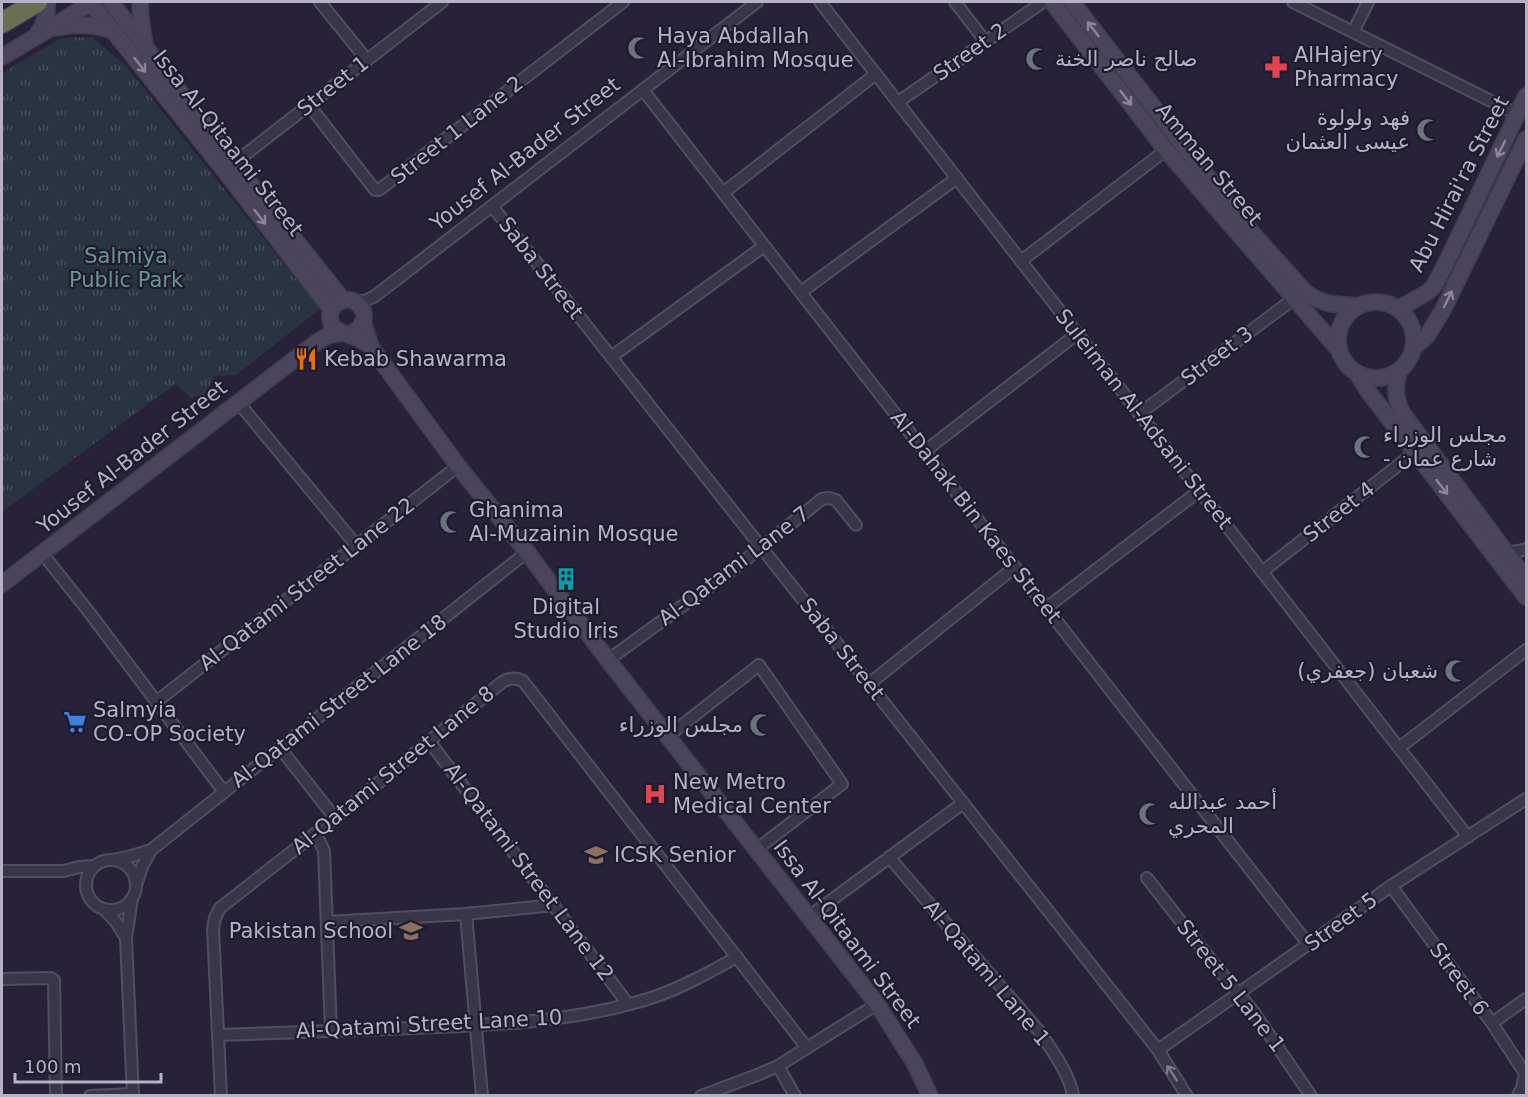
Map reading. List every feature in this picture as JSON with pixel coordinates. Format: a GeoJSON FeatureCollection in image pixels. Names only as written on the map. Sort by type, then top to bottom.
{"type":"FeatureCollection","features":[{"type":"Feature","properties":{"kind":"highway"},"geometry":{"type":"LineString","coordinates":[[2,23],[37,2]]}},
{"type":"Feature","properties":{"kind":"street"},"geometry":{"type":"LineString","coordinates":[[42,31],[47,14],[47,2]]}},
{"type":"Feature","properties":{"kind":"street"},"geometry":{"type":"LineString","coordinates":[[2,57],[91,2]]}},
{"type":"Feature","properties":{"kind":"street","name":"Issa Al-Qitaami Street"},"geometry":{"type":"LineString","coordinates":[[91,2],[229,166],[339,307]]}},
{"type":"Feature","properties":{"kind":"street","name":"Issa Al-Qitaami Street"},"geometry":{"type":"LineString","coordinates":[[111,2],[229,166]]}},
{"type":"Feature","properties":{"kind":"street"},"geometry":{"type":"LineString","coordinates":[[140,2],[146,48]]}},
{"type":"Feature","properties":{"kind":"street"},"geometry":{"type":"LineString","coordinates":[[320,2],[367,60]]}},
{"type":"Feature","properties":{"kind":"street","name":"Street 1"},"geometry":{"type":"LineString","coordinates":[[229,166],[442,2]]}},
{"type":"Feature","properties":{"kind":"street","name":"Street 1 Lane 2"},"geometry":{"type":"LineString","coordinates":[[309,105],[375,190],[379,190],[623,2]]}},
{"type":"Feature","properties":{"kind":"street","name":"Yousef Al-Bader Street"},"geometry":{"type":"LineString","coordinates":[[317,342],[339,307],[365,301],[375,296],[757,2]]}},
{"type":"Feature","properties":{"kind":"street","name":"Suleiman Al-Adsani Street"},"geometry":{"type":"LineString","coordinates":[[820,2],[1468,837]]}},
{"type":"Feature","properties":{"kind":"street"},"geometry":{"type":"LineString","coordinates":[[955,2],[985,41]]}},
{"type":"Feature","properties":{"kind":"street","name":"Street 2"},"geometry":{"type":"LineString","coordinates":[[898,102],[1043,2]]}},
{"type":"Feature","properties":{"kind":"street","name":"Amman Street"},"geometry":{"type":"LineString","coordinates":[[1052,2],[1166,150],[1339,350]]}},
{"type":"Feature","properties":{"kind":"street"},"geometry":{"type":"LineString","coordinates":[[1293,2],[1517,114]]}},
{"type":"Feature","properties":{"kind":"street"},"geometry":{"type":"LineString","coordinates":[[1353,32],[1368,2]]}},
{"type":"Feature","properties":{"kind":"street","name":"Amman Street"},"geometry":{"type":"LineString","coordinates":[[1079,4],[1245,225],[1306,293],[1316,300],[1333,305],[1358,306]]}},
{"type":"Feature","properties":{"kind":"street"},"geometry":{"type":"LineString","coordinates":[[42,31],[69,25],[89,25],[115,33]]}},
{"type":"Feature","properties":{"kind":"street"},"geometry":{"type":"LineString","coordinates":[[723,193],[876,74]]}},
{"type":"Feature","properties":{"kind":"street","name":"Al-Dahak Bin Kaes Street"},"geometry":{"type":"LineString","coordinates":[[643,90],[1309,945]]}},
{"type":"Feature","properties":{"kind":"street","name":"Abu Hirai'ra Street"},"geometry":{"type":"LineString","coordinates":[[1398,309],[1428,292],[1434,286],[1527,96]]}},
{"type":"Feature","properties":{"kind":"street","name":"Abu Hirai'ra Street"},"geometry":{"type":"LineString","coordinates":[[1415,346],[1427,336],[1444,308],[1527,139]]}},
{"type":"Feature","properties":{"kind":"street"},"geometry":{"type":"LineString","coordinates":[[1021,261],[1166,150]]}},
{"type":"Feature","properties":{"kind":"street"},"geometry":{"type":"LineString","coordinates":[[801,292],[957,178]]}},
{"type":"Feature","properties":{"kind":"street","name":"Saba Street"},"geometry":{"type":"LineString","coordinates":[[492,206],[1158,1050],[1187,1095]]}},
{"type":"Feature","properties":{"kind":"street"},"geometry":{"type":"LineString","coordinates":[[611,357],[764,246]]}},
{"type":"Feature","properties":{"kind":"street","name":"Yousef Al-Bader Street"},"geometry":{"type":"LineString","coordinates":[[364,320],[368,306],[375,296]]}},
{"type":"Feature","properties":{"kind":"street","name":"Street 3"},"geometry":{"type":"LineString","coordinates":[[1139,414],[1295,298]]}},
{"type":"Feature","properties":{"kind":"street"},"geometry":{"type":"LineString","coordinates":[[1375,302],[1398,309],[1410,321],[1415,337],[1415,346],[1409,360],[1399,372],[1391,376],[1374,379],[1357,373],[1349,367],[1339,350],[1341,325],[1351,311],[1358,306],[1375,302]]}},
{"type":"Feature","properties":{"kind":"street"},"geometry":{"type":"LineString","coordinates":[[339,307],[361,307],[364,320],[357,331],[344,334],[333,326],[339,307]]}},
{"type":"Feature","properties":{"kind":"street","name":"Issa Al-Qitaami Street"},"geometry":{"type":"LineString","coordinates":[[364,320],[371,347]]}},
{"type":"Feature","properties":{"kind":"street","name":"Issa Al-Qitaami Street"},"geometry":{"type":"LineString","coordinates":[[344,334],[360,339],[371,347],[458,466],[810,916],[877,1004],[915,1064],[930,1095]]}},
{"type":"Feature","properties":{"kind":"street","name":"Yousef Al-Bader Street"},"geometry":{"type":"LineString","coordinates":[[2,584],[317,342],[329,335],[344,334]]}},
{"type":"Feature","properties":{"kind":"street"},"geometry":{"type":"LineString","coordinates":[[925,451],[1077,334]]}},
{"type":"Feature","properties":{"kind":"street"},"geometry":{"type":"LineString","coordinates":[[1399,372],[1396,393],[1403,414],[1526,574]]}},
{"type":"Feature","properties":{"kind":"street"},"geometry":{"type":"LineString","coordinates":[[1357,373],[1368,392],[1527,597]]}},
{"type":"Feature","properties":{"kind":"street"},"geometry":{"type":"LineString","coordinates":[[238,402],[356,545]]}},
{"type":"Feature","properties":{"kind":"street","name":"Street 4"},"geometry":{"type":"LineString","coordinates":[[1262,572],[1415,452]]}},
{"type":"Feature","properties":{"kind":"street","name":"Al-Qatami Street Lane 22"},"geometry":{"type":"LineString","coordinates":[[156,702],[458,466]]}},
{"type":"Feature","properties":{"kind":"street"},"geometry":{"type":"LineString","coordinates":[[1046,608],[1199,491]]}},
{"type":"Feature","properties":{"kind":"street","name":"Al-Qatami Lane 7"},"geometry":{"type":"LineString","coordinates":[[608,660],[735,568],[819,501],[833,498],[856,525]]}},
{"type":"Feature","properties":{"kind":"street"},"geometry":{"type":"LineString","coordinates":[[1507,552],[1527,549]]}},
{"type":"Feature","properties":{"kind":"street","name":"Al-Qatami Street Lane 18"},"geometry":{"type":"LineString","coordinates":[[112,860],[151,850],[526,552]]}},
{"type":"Feature","properties":{"kind":"street"},"geometry":{"type":"LineString","coordinates":[[42,553],[224,792]]}},
{"type":"Feature","properties":{"kind":"street"},"geometry":{"type":"LineString","coordinates":[[869,684],[1015,567]]}},
{"type":"Feature","properties":{"kind":"street"},"geometry":{"type":"LineString","coordinates":[[1399,748],[1527,650]]}},
{"type":"Feature","properties":{"kind":"street"},"geometry":{"type":"LineString","coordinates":[[668,736],[759,665],[842,784],[757,849]]}},
{"type":"Feature","properties":{"kind":"street","name":"Al-Qatami Street Lane 8"},"geometry":{"type":"LineString","coordinates":[[221,1095],[213,929],[217,913],[224,904],[314,835],[505,680],[514,678],[523,681],[807,1048]]}},
{"type":"Feature","properties":{"kind":"street","name":"Al-Qatami Street Lane 12"},"geometry":{"type":"LineString","coordinates":[[429,741],[628,1004]]}},
{"type":"Feature","properties":{"kind":"street"},"geometry":{"type":"LineString","coordinates":[[280,748],[334,818]]}},
{"type":"Feature","properties":{"kind":"street","name":"Street 5"},"geometry":{"type":"LineString","coordinates":[[1158,1050],[1391,886],[1527,799]]}},
{"type":"Feature","properties":{"kind":"street"},"geometry":{"type":"LineString","coordinates":[[810,916],[963,803]]}},
{"type":"Feature","properties":{"kind":"street"},"geometry":{"type":"LineString","coordinates":[[314,835],[324,851],[331,1031]]}},
{"type":"Feature","properties":{"kind":"street","name":"Al-Qatami Street Lane 18"},"geometry":{"type":"LineString","coordinates":[[136,885],[151,850]]}},
{"type":"Feature","properties":{"kind":"street","name":"Al-Qatami Lane 1"},"geometry":{"type":"LineString","coordinates":[[889,857],[1039,1031],[1072,1087],[1073,1095]]}},
{"type":"Feature","properties":{"kind":"street"},"geometry":{"type":"LineString","coordinates":[[2,871],[64,871],[94,866],[105,860],[112,860],[129,868],[135,879],[136,885],[126,938],[133,1094],[90,1095]]}},
{"type":"Feature","properties":{"kind":"street"},"geometry":{"type":"LineString","coordinates":[[86,889],[87,877],[94,866]]}},
{"type":"Feature","properties":{"kind":"street"},"geometry":{"type":"LineString","coordinates":[[64,871],[76,878],[86,889],[92,901],[104,909],[116,922],[126,938]]}},
{"type":"Feature","properties":{"kind":"street","name":"Street 5 Lane 1"},"geometry":{"type":"LineString","coordinates":[[1148,878],[1253,1011],[1311,1095]]}},
{"type":"Feature","properties":{"kind":"street","name":"Street 6"},"geometry":{"type":"LineString","coordinates":[[1391,886],[1492,1023],[1526,1074],[1518,1095]]}},
{"type":"Feature","properties":{"kind":"street"},"geometry":{"type":"LineString","coordinates":[[104,909],[117,909],[132,898]]}},
{"type":"Feature","properties":{"kind":"street"},"geometry":{"type":"LineString","coordinates":[[327,922],[466,914],[554,905]]}},
{"type":"Feature","properties":{"kind":"street"},"geometry":{"type":"LineString","coordinates":[[466,914],[482,1095]]}},
{"type":"Feature","properties":{"kind":"street","name":"Al-Qatami Street Lane 10"},"geometry":{"type":"LineString","coordinates":[[218,1035],[520,1023],[628,1004],[654,997],[679,987],[737,957]]}},
{"type":"Feature","properties":{"kind":"street"},"geometry":{"type":"LineString","coordinates":[[2,979],[51,978],[54,980],[56,1095]]}},
{"type":"Feature","properties":{"kind":"street"},"geometry":{"type":"LineString","coordinates":[[1492,1023],[1527,999]]}},
{"type":"Feature","properties":{"kind":"street"},"geometry":{"type":"LineString","coordinates":[[701,1095],[778,1066],[877,1004]]}},
{"type":"Feature","properties":{"kind":"street"},"geometry":{"type":"LineString","coordinates":[[778,1066],[795,1095]]}},
{"type":"Feature","properties":{"kind":"green space","name":"Salmiya Public Park"},"geometry":{"type":"Polygon","coordinates":[[[92,37],[126,66],[320,309],[236,375],[215,376],[203,396],[190,397],[175,384],[2,512],[2,73],[61,38],[92,37]]]}},
{"type":"Feature","properties":{"kind":"place","name":"Haya Abdallah Al-Ibrahim Mosque"},"geometry":{"type":"Point","coordinates":[639,48]}},
{"type":"Feature","properties":{"kind":"place","name":"صالح ناصر الخنة"},"geometry":{"type":"Point","coordinates":[1037,59]}},
{"type":"Feature","properties":{"kind":"place","name":"AlHajery Pharmacy"},"geometry":{"type":"Point","coordinates":[1276,67]}},
{"type":"Feature","properties":{"kind":"place","name":"فهد ولولوة عيسى العثمان"},"geometry":{"type":"Point","coordinates":[1428,130]}},
{"type":"Feature","properties":{"kind":"place","name":"Kebab Shawarma"},"geometry":{"type":"Point","coordinates":[306,359]}},
{"type":"Feature","properties":{"kind":"place","name":"مجلس الوزراء - شارع عمان"},"geometry":{"type":"Point","coordinates":[1365,447]}},
{"type":"Feature","properties":{"kind":"place","name":"Ghanima Al-Muzainin Mosque"},"geometry":{"type":"Point","coordinates":[451,522]}},
{"type":"Feature","properties":{"kind":"place","name":"Digital Studio Iris"},"geometry":{"type":"Point","coordinates":[566,579]}},
{"type":"Feature","properties":{"kind":"place","name":"شعبان (جعفري)"},"geometry":{"type":"Point","coordinates":[1456,671]}},
{"type":"Feature","properties":{"kind":"place","name":"Salmyia CO-OP Society"},"geometry":{"type":"Point","coordinates":[75,722]}},
{"type":"Feature","properties":{"kind":"place","name":"مجلس الوزراء"},"geometry":{"type":"Point","coordinates":[761,725]}},
{"type":"Feature","properties":{"kind":"place","name":"New Metro Medical Center"},"geometry":{"type":"Point","coordinates":[655,794]}},
{"type":"Feature","properties":{"kind":"place","name":"أحمد عبدالله المحري"},"geometry":{"type":"Point","coordinates":[1150,814]}},
{"type":"Feature","properties":{"kind":"place","name":"ICSK Senior"},"geometry":{"type":"Point","coordinates":[596,855]}},
{"type":"Feature","properties":{"kind":"place","name":"Pakistan School"},"geometry":{"type":"Point","coordinates":[411,931]}}]}
